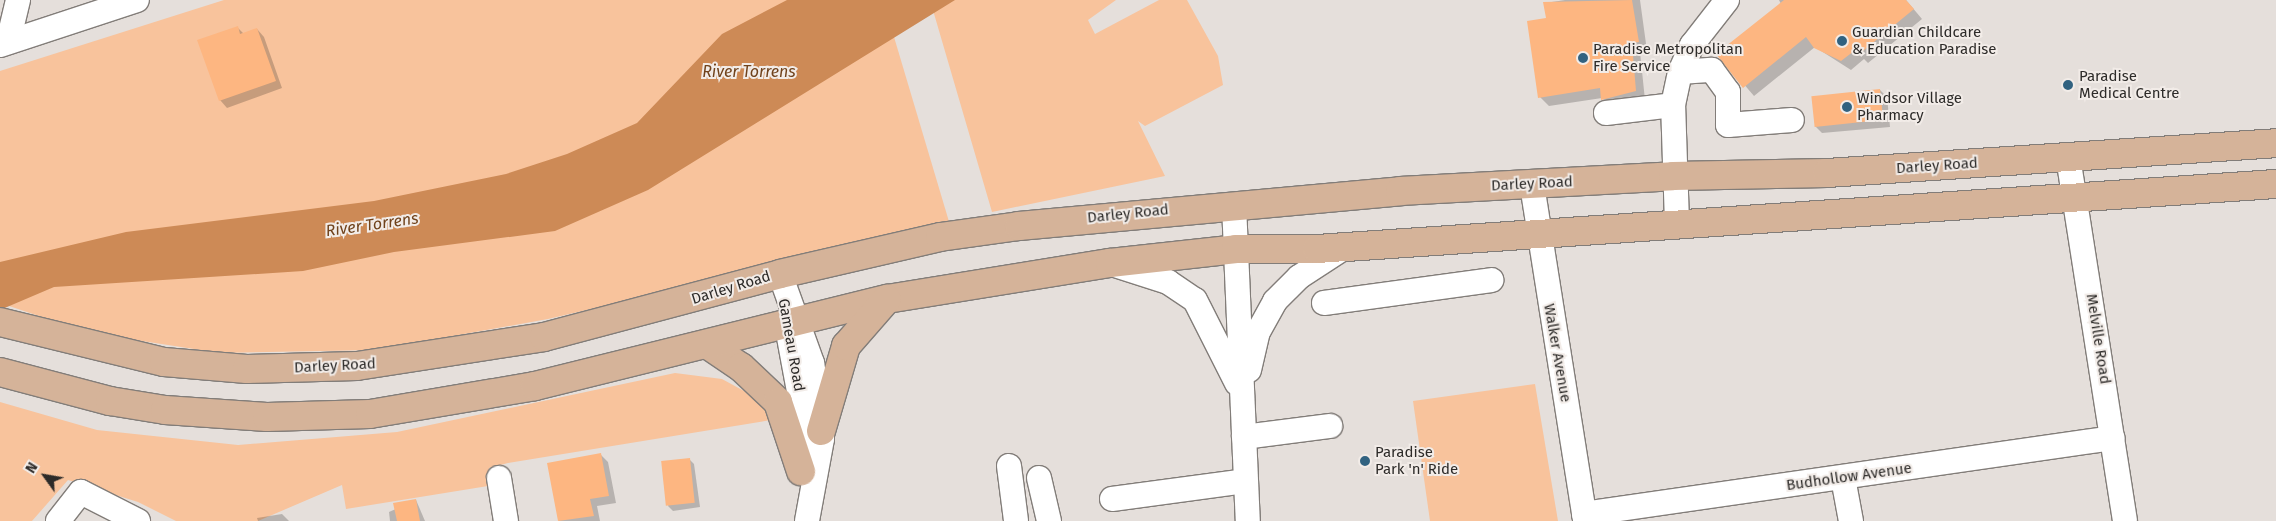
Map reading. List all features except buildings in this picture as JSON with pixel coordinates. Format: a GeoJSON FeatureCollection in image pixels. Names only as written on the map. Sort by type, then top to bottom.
{"type":"FeatureCollection","features":[{"type":"Feature","properties":{"kind":"main road","name":"Darley Road"},"geometry":{"type":"LineString","coordinates":[[0,322],[72,342],[204,366],[357,366],[544,337],[780,274],[940,237],[1020,226],[1234,205],[1532,185],[1673,176],[1739,178],[2276,143]]}},
{"type":"Feature","properties":{"kind":"main road"},"geometry":{"type":"LineString","coordinates":[[8,375],[165,410],[318,417],[450,403],[708,345],[887,299],[1026,274],[1110,263],[1236,249],[1345,247],[1536,231],[2276,184]]}},
{"type":"Feature","properties":{"kind":"main road"},"geometry":{"type":"LineString","coordinates":[[821,431],[846,346],[887,299]]}},
{"type":"Feature","properties":{"kind":"main road"},"geometry":{"type":"LineString","coordinates":[[708,345],[742,367],[778,402],[801,471]]}},
{"type":"Feature","properties":{"kind":"street"},"geometry":{"type":"LineString","coordinates":[[4,44],[18,0]]}},
{"type":"Feature","properties":{"kind":"street"},"geometry":{"type":"LineString","coordinates":[[4,44],[137,0]]}},
{"type":"Feature","properties":{"kind":"street"},"geometry":{"type":"LineString","coordinates":[[1677,223],[1673,176],[1673,105],[1680,72],[1692,45],[1721,3]]}},
{"type":"Feature","properties":{"kind":"street"},"geometry":{"type":"LineString","coordinates":[[1680,72],[1712,70],[1728,92],[1728,124],[1792,120]]}},
{"type":"Feature","properties":{"kind":"street"},"geometry":{"type":"LineString","coordinates":[[1606,113],[1673,105]]}},
{"type":"Feature","properties":{"kind":"street","name":"Melville Road"},"geometry":{"type":"LineString","coordinates":[[2068,157],[2077,197],[2125,521]]}},
{"type":"Feature","properties":{"kind":"street","name":"Walker Avenue"},"geometry":{"type":"LineString","coordinates":[[1532,185],[1536,231],[1585,518]]}},
{"type":"Feature","properties":{"kind":"street"},"geometry":{"type":"LineString","coordinates":[[1234,205],[1248,521]]}},
{"type":"Feature","properties":{"kind":"street"},"geometry":{"type":"LineString","coordinates":[[1242,396],[1258,332],[1275,301],[1299,277],[1345,247]]}},
{"type":"Feature","properties":{"kind":"street"},"geometry":{"type":"LineString","coordinates":[[1110,263],[1168,282],[1195,300],[1242,396]]}},
{"type":"Feature","properties":{"kind":"street","name":"Gameau Road"},"geometry":{"type":"LineString","coordinates":[[780,274],[793,323],[817,385],[821,431],[807,521]]}},
{"type":"Feature","properties":{"kind":"street"},"geometry":{"type":"LineString","coordinates":[[1324,303],[1491,280]]}},
{"type":"Feature","properties":{"kind":"street","name":"Gameau Road"},"geometry":{"type":"LineString","coordinates":[[793,323],[801,402],[801,521]]}},
{"type":"Feature","properties":{"kind":"street"},"geometry":{"type":"LineString","coordinates":[[1244,437],[1330,426]]}},
{"type":"Feature","properties":{"kind":"street","name":"Budhollow Avenue"},"geometry":{"type":"LineString","coordinates":[[1585,518],[2113,438]]}},
{"type":"Feature","properties":{"kind":"street"},"geometry":{"type":"LineString","coordinates":[[1009,466],[1016,521]]}},
{"type":"Feature","properties":{"kind":"street"},"geometry":{"type":"LineString","coordinates":[[499,478],[506,521]]}},
{"type":"Feature","properties":{"kind":"street"},"geometry":{"type":"LineString","coordinates":[[1039,478],[1049,521]]}},
{"type":"Feature","properties":{"kind":"street"},"geometry":{"type":"LineString","coordinates":[[1844,478],[1851,521]]}},
{"type":"Feature","properties":{"kind":"street"},"geometry":{"type":"LineString","coordinates":[[1112,499],[1245,481]]}},
{"type":"Feature","properties":{"kind":"street"},"geometry":{"type":"LineString","coordinates":[[58,521],[80,492],[138,521]]}},
{"type":"Feature","properties":{"kind":"shaded area"},"geometry":{"type":"Polygon","coordinates":[[[224,0],[883,0],[950,225],[548,319],[375,350],[220,353],[90,333],[0,303],[0,71],[224,0]]]}},
{"type":"Feature","properties":{"kind":"shaded area"},"geometry":{"type":"Polygon","coordinates":[[[930,0],[1116,0],[1088,20],[1095,34],[1159,0],[1187,0],[1218,56],[1223,85],[1145,126],[1138,121],[1165,176],[992,212],[930,0]]]}},
{"type":"Feature","properties":{"kind":"shaded area"},"geometry":{"type":"Polygon","coordinates":[[[675,373],[722,379],[757,398],[771,420],[508,463],[489,468],[488,486],[346,509],[342,485],[258,521],[176,521],[138,502],[68,480],[32,521],[0,521],[0,402],[97,430],[238,445],[397,432],[675,373]]]}},
{"type":"Feature","properties":{"kind":"shaded area"},"geometry":{"type":"Polygon","coordinates":[[[1535,384],[1558,521],[1430,521],[1413,401],[1535,384]]]}},
{"type":"Feature","properties":{"kind":"water","name":"River Torrens"},"geometry":{"type":"Polygon","coordinates":[[[787,0],[955,0],[648,190],[555,231],[394,252],[303,271],[54,287],[0,310],[0,262],[126,232],[374,201],[506,174],[567,154],[637,123],[722,34],[787,0]]]}},
{"type":"Feature","properties":{"kind":"place","name":"Guardian Childcare & Education Paradise"},"geometry":{"type":"Point","coordinates":[1842,41]}},
{"type":"Feature","properties":{"kind":"place","name":"Paradise Metropolitan Fire Service"},"geometry":{"type":"Point","coordinates":[1583,58]}},
{"type":"Feature","properties":{"kind":"place","name":"Paradise Medical Centre"},"geometry":{"type":"Point","coordinates":[2068,85]}},
{"type":"Feature","properties":{"kind":"place","name":"Windsor Village Pharmacy"},"geometry":{"type":"Point","coordinates":[1847,107]}},
{"type":"Feature","properties":{"kind":"place","name":"Paradise Park 'n' Ride"},"geometry":{"type":"Point","coordinates":[1365,461]}}]}
